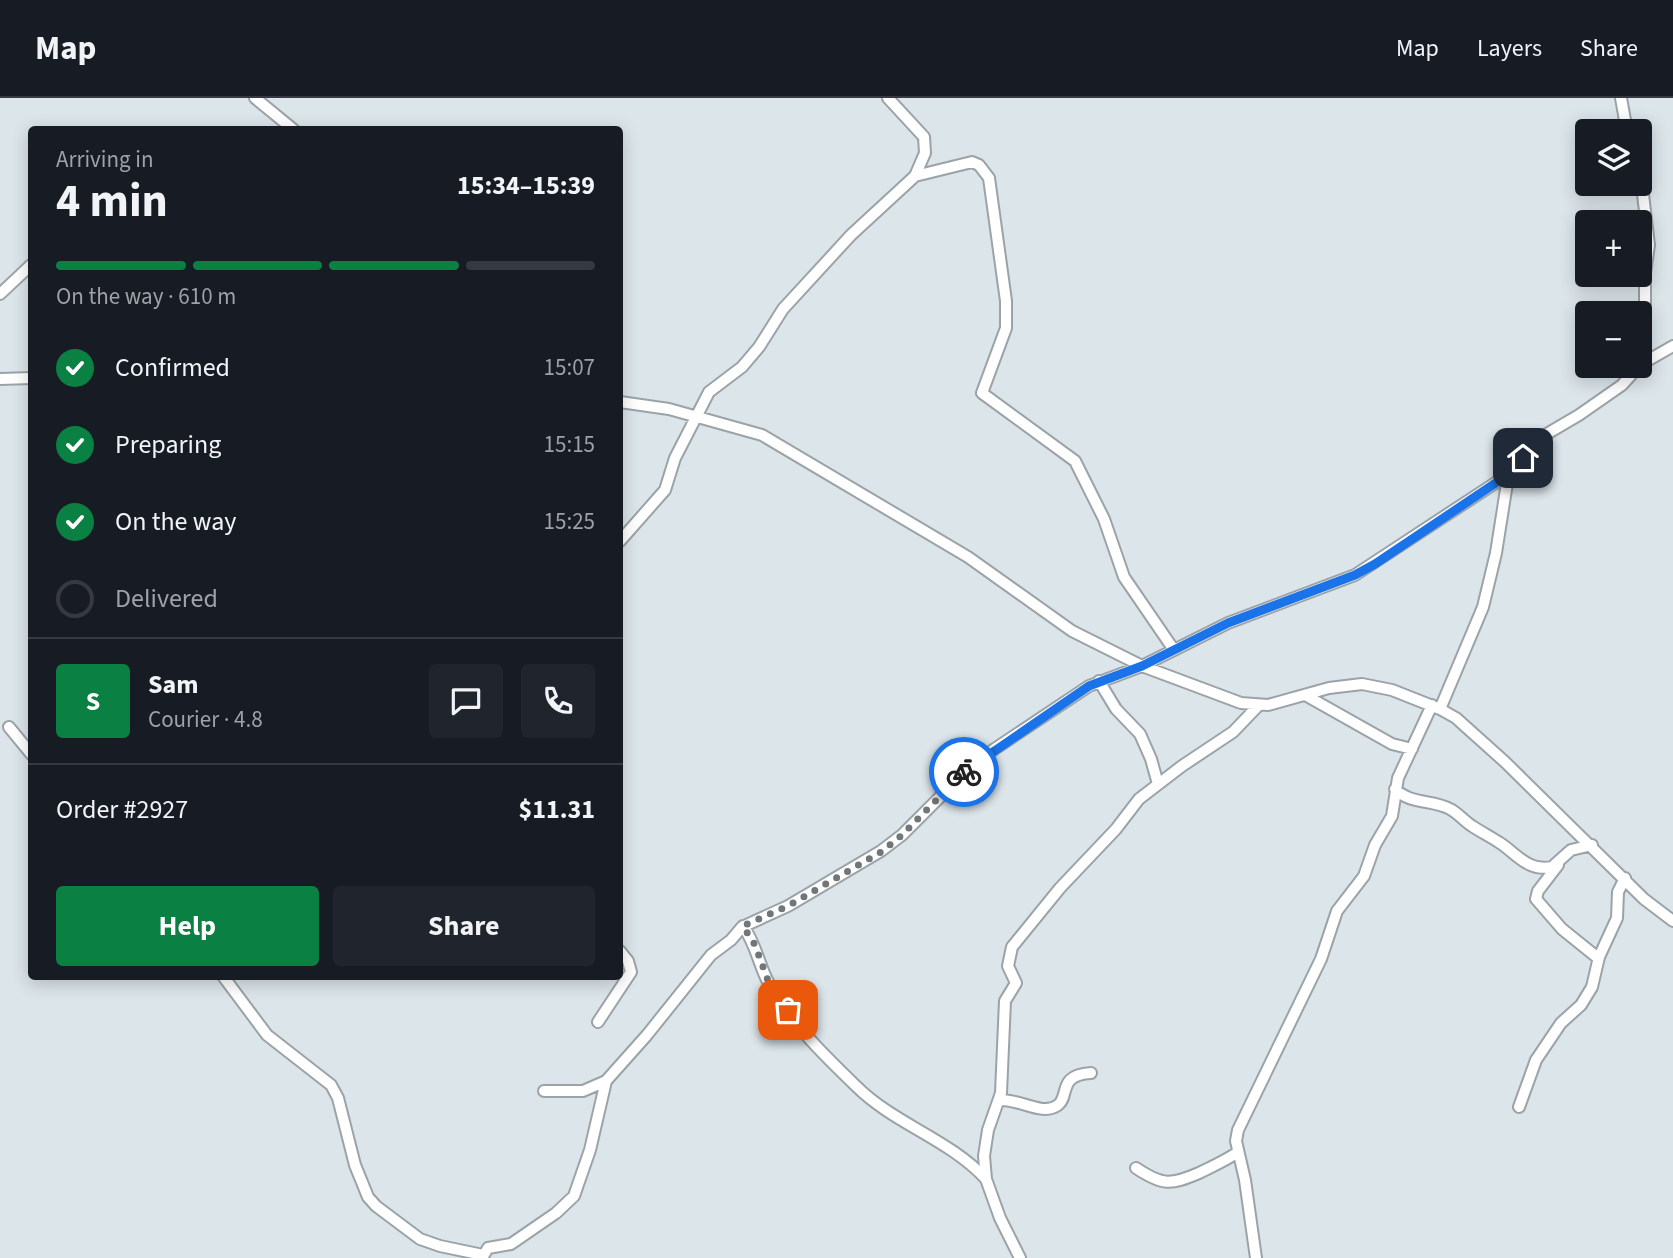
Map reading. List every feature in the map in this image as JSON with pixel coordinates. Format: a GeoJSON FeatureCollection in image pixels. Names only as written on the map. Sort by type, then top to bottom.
{"type":"FeatureCollection","features":[{"type":"Feature","properties":{"kind":"street"},"geometry":{"type":"LineString","coordinates":[[255,98],[289,126]]}},
{"type":"Feature","properties":{"kind":"street"},"geometry":{"type":"LineString","coordinates":[[623,538],[665,490],[675,458],[709,391],[727,380],[759,347],[783,309],[851,235],[915,176],[925,153],[924,137],[888,98]]}},
{"type":"Feature","properties":{"kind":"street"},"geometry":{"type":"LineString","coordinates":[[1621,98],[1624,119]]}},
{"type":"Feature","properties":{"kind":"street"},"geometry":{"type":"LineString","coordinates":[[915,176],[972,162],[979,165],[989,178],[1006,301],[1006,328],[982,393],[1075,461],[1104,519],[1124,576],[1174,650]]}},
{"type":"Feature","properties":{"kind":"street"},"geometry":{"type":"LineString","coordinates":[[1643,196],[1649,245],[1645,301]]}},
{"type":"Feature","properties":{"kind":"street"},"geometry":{"type":"LineString","coordinates":[[0,294],[28,268]]}},
{"type":"Feature","properties":{"kind":"street"},"geometry":{"type":"LineString","coordinates":[[1652,358],[1673,346]]}},
{"type":"Feature","properties":{"kind":"street"},"geometry":{"type":"LineString","coordinates":[[0,379],[28,378]]}},
{"type":"Feature","properties":{"kind":"street"},"geometry":{"type":"LineString","coordinates":[[1256,1258],[1245,1180],[1236,1141],[1243,1118],[1321,959],[1337,911],[1364,876],[1375,845],[1391,816],[1395,789],[1412,749],[1436,707],[1483,607],[1496,553],[1504,487],[1533,442],[1622,385],[1628,378]]}},
{"type":"Feature","properties":{"kind":"street"},"geometry":{"type":"LineString","coordinates":[[623,402],[669,409],[762,435],[968,557],[1072,631],[1142,666],[1241,703],[1258,706],[1362,684],[1392,690],[1436,707],[1456,718],[1490,747],[1644,899],[1673,921]]}},
{"type":"Feature","properties":{"kind":"street"},"geometry":{"type":"LineString","coordinates":[[544,1091],[583,1091],[606,1081],[711,955],[731,940],[743,926],[788,906],[881,852],[902,835],[975,762],[1034,721],[1100,681],[1142,666],[1228,623],[1355,575],[1512,472]]}},
{"type":"Feature","properties":{"kind":"street"},"geometry":{"type":"LineString","coordinates":[[1100,681],[1116,709],[1140,734],[1158,784]]}},
{"type":"Feature","properties":{"kind":"street"},"geometry":{"type":"LineString","coordinates":[[1306,695],[1392,744],[1412,749]]}},
{"type":"Feature","properties":{"kind":"street"},"geometry":{"type":"LineString","coordinates":[[1020,1258],[1000,1218],[986,1179],[984,1156],[988,1130],[1002,1086],[1001,1047],[1005,1001],[1016,983],[1009,966],[1012,947],[1139,799],[1233,732],[1258,706]]}},
{"type":"Feature","properties":{"kind":"street"},"geometry":{"type":"LineString","coordinates":[[9,727],[28,750]]}},
{"type":"Feature","properties":{"kind":"street"},"geometry":{"type":"LineString","coordinates":[[1395,789],[1405,798],[1452,810],[1523,862],[1545,868],[1552,867],[1576,847],[1591,845]]}},
{"type":"Feature","properties":{"kind":"street"},"geometry":{"type":"LineString","coordinates":[[1561,859],[1538,891],[1536,899],[1562,929],[1598,958]]}},
{"type":"Feature","properties":{"kind":"street"},"geometry":{"type":"LineString","coordinates":[[1519,1107],[1536,1060],[1561,1023],[1589,993],[1598,958],[1617,918],[1618,892],[1625,878]]}},
{"type":"Feature","properties":{"kind":"street"},"geometry":{"type":"LineString","coordinates":[[743,926],[755,945],[770,986],[818,1047],[874,1102],[970,1161],[986,1179]]}},
{"type":"Feature","properties":{"kind":"street"},"geometry":{"type":"LineString","coordinates":[[598,1021],[631,972],[623,955]]}},
{"type":"Feature","properties":{"kind":"street"},"geometry":{"type":"LineString","coordinates":[[226,980],[267,1035],[331,1085],[338,1098],[355,1165],[368,1196],[376,1206],[420,1239],[440,1246],[483,1256],[488,1248],[511,1244],[556,1213],[574,1196],[590,1150],[606,1081]]}},
{"type":"Feature","properties":{"kind":"street"},"geometry":{"type":"LineString","coordinates":[[999,1100],[1016,1100],[1042,1110],[1054,1107],[1062,1101],[1066,1085],[1080,1075],[1091,1073]]}},
{"type":"Feature","properties":{"kind":"street"},"geometry":{"type":"LineString","coordinates":[[1136,1168],[1162,1182],[1175,1183],[1216,1167],[1238,1152]]}},
{"type":"Feature","properties":{"kind":"way so far"},"geometry":{"type":"LineString","coordinates":[[788,1010],[770,986],[755,945],[743,926],[788,906],[881,852],[902,835],[964,772]]}},
{"type":"Feature","properties":{"kind":"route"},"geometry":{"type":"LineString","coordinates":[[964,772],[990,751],[1089,686],[1142,666],[1228,623],[1355,575],[1375,564],[1512,472],[1523,458]]}}]}
